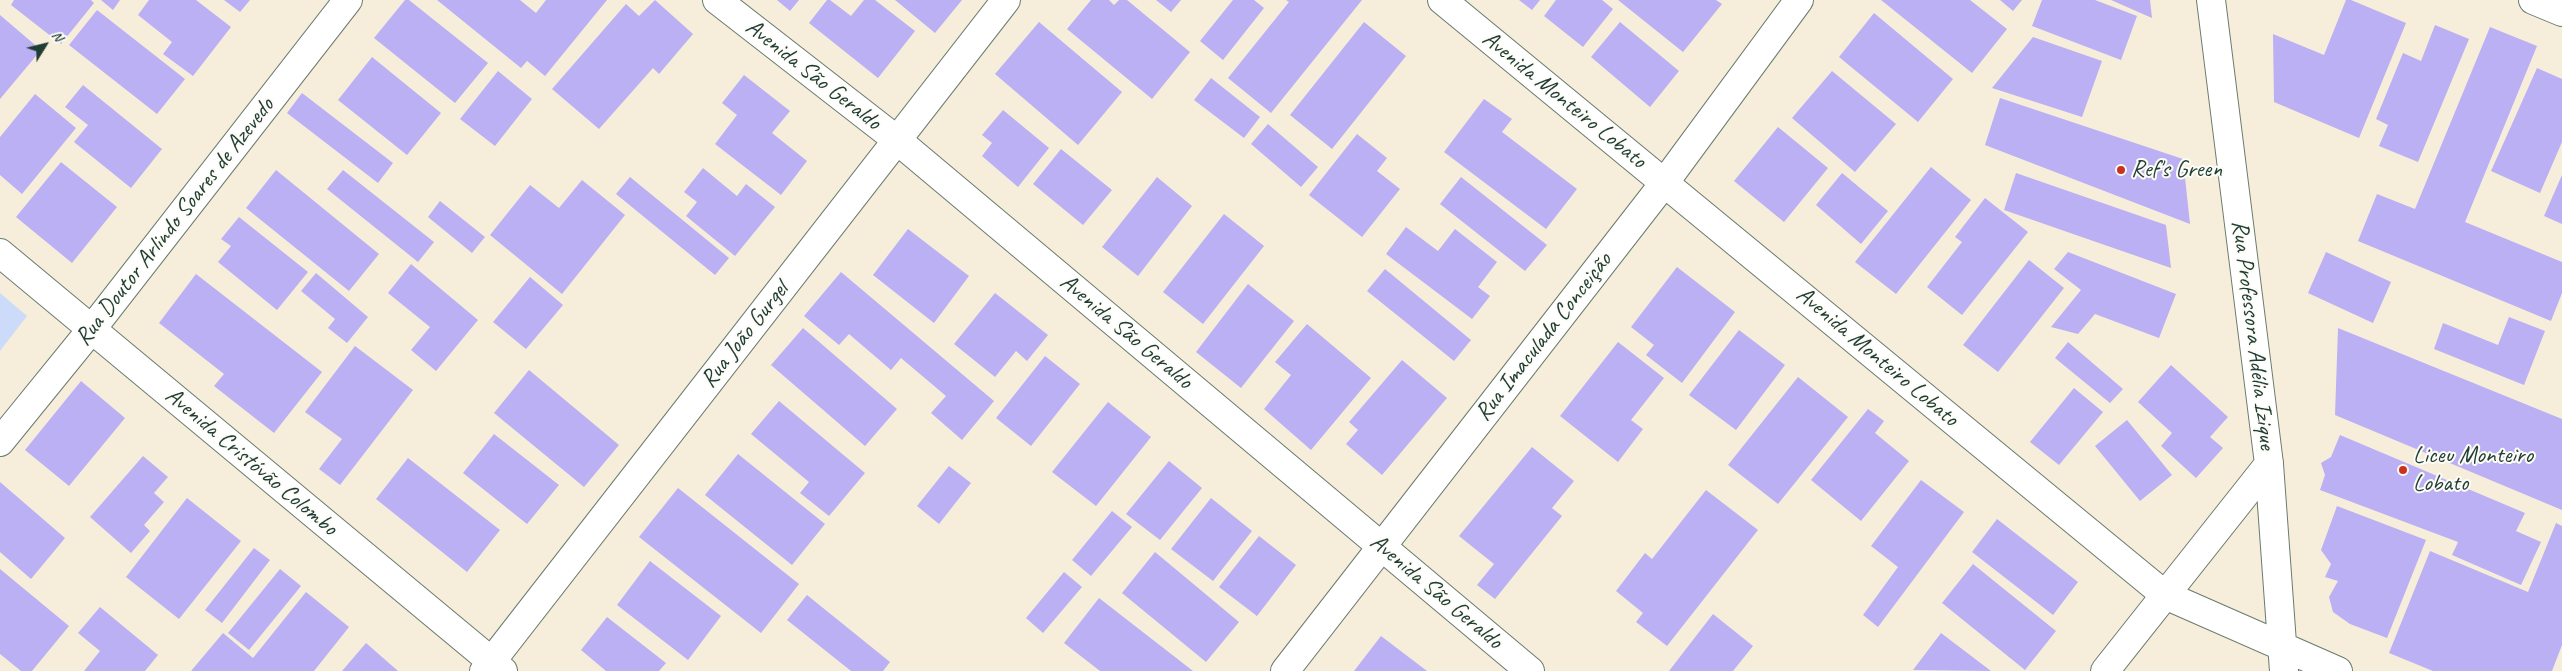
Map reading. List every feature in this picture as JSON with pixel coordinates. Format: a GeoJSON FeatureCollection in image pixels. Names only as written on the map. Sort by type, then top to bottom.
{"type":"FeatureCollection","features":[{"type":"Feature","properties":{"kind":"street","name":"Rua Doutor Arlindo Soares de Azevedo"},"geometry":{"type":"LineString","coordinates":[[0,442],[91,330],[348,0]]}},
{"type":"Feature","properties":{"kind":"street","name":"Avenida São Geraldo"},"geometry":{"type":"LineString","coordinates":[[716,0],[897,140],[1530,671]]}},
{"type":"Feature","properties":{"kind":"street","name":"Rua João Gurgel"},"geometry":{"type":"LineString","coordinates":[[492,668],[1006,0]]}},
{"type":"Feature","properties":{"kind":"street","name":"Avenida Monteiro Lobato"},"geometry":{"type":"LineString","coordinates":[[1442,0],[2166,595],[2284,660],[2338,671]]}},
{"type":"Feature","properties":{"kind":"street","name":"Rua Imaculada Conceição"},"geometry":{"type":"LineString","coordinates":[[1285,671],[1664,182],[1800,0]]}},
{"type":"Feature","properties":{"kind":"street","name":"Rua Professora Adélia Izique"},"geometry":{"type":"LineString","coordinates":[[2210,0],[2269,464],[2284,660]]}},
{"type":"Feature","properties":{"kind":"street"},"geometry":{"type":"LineString","coordinates":[[2532,0],[2562,12]]}},
{"type":"Feature","properties":{"kind":"street","name":"Avenida Cristóvão Colombo"},"geometry":{"type":"LineString","coordinates":[[0,253],[492,668]]}},
{"type":"Feature","properties":{"kind":"street"},"geometry":{"type":"LineString","coordinates":[[2105,671],[2269,464]]}},
{"type":"Feature","properties":{"kind":"shaded area"},"geometry":{"type":"Polygon","coordinates":[[[0,293],[27,316],[0,351],[0,293]]]}},
{"type":"Feature","properties":{"kind":"building"},"geometry":{"type":"Polygon","coordinates":[[[14,0],[91,0],[94,3],[61,44],[11,5],[14,0]]]}},
{"type":"Feature","properties":{"kind":"building"},"geometry":{"type":"Polygon","coordinates":[[[101,0],[120,0],[113,10],[101,0]]]}},
{"type":"Feature","properties":{"kind":"building"},"geometry":{"type":"Polygon","coordinates":[[[149,0],[196,0],[231,27],[193,76],[163,54],[172,42],[138,15],[149,0]]]}},
{"type":"Feature","properties":{"kind":"building"},"geometry":{"type":"Polygon","coordinates":[[[224,0],[250,0],[240,12],[224,0]]]}},
{"type":"Feature","properties":{"kind":"building"},"geometry":{"type":"Polygon","coordinates":[[[405,0],[409,0],[488,63],[455,103],[374,38],[405,0]]]}},
{"type":"Feature","properties":{"kind":"building"},"geometry":{"type":"Polygon","coordinates":[[[437,0],[520,0],[536,13],[546,0],[607,0],[545,76],[527,61],[521,68],[437,0]]]}},
{"type":"Feature","properties":{"kind":"building"},"geometry":{"type":"Polygon","coordinates":[[[655,0],[693,34],[659,74],[653,68],[599,129],[552,89],[626,4],[639,16],[655,0]]]}},
{"type":"Feature","properties":{"kind":"building"},"geometry":{"type":"Polygon","coordinates":[[[777,0],[799,0],[790,11],[777,0]]]}},
{"type":"Feature","properties":{"kind":"building"},"geometry":{"type":"Polygon","coordinates":[[[827,0],[830,0],[851,16],[864,0],[875,0],[915,31],[878,78],[809,23],[827,0]]]}},
{"type":"Feature","properties":{"kind":"building"},"geometry":{"type":"Polygon","coordinates":[[[895,0],[962,0],[935,33],[895,0]]]}},
{"type":"Feature","properties":{"kind":"building"},"geometry":{"type":"Polygon","coordinates":[[[1091,0],[1109,0],[1114,5],[1119,0],[1127,0],[1190,52],[1152,99],[1067,29],[1091,0]]]}},
{"type":"Feature","properties":{"kind":"building"},"geometry":{"type":"Polygon","coordinates":[[[1156,0],[1181,0],[1171,12],[1156,0]]]}},
{"type":"Feature","properties":{"kind":"building"},"geometry":{"type":"Polygon","coordinates":[[[1233,0],[1254,0],[1264,8],[1223,60],[1200,41],[1233,0]]]}},
{"type":"Feature","properties":{"kind":"building"},"geometry":{"type":"Polygon","coordinates":[[[1286,0],[1362,0],[1271,113],[1228,78],[1289,2],[1286,0]]]}},
{"type":"Feature","properties":{"kind":"building"},"geometry":{"type":"Polygon","coordinates":[[[1519,0],[1540,0],[1532,10],[1519,0]]]}},
{"type":"Feature","properties":{"kind":"building"},"geometry":{"type":"Polygon","coordinates":[[[1556,0],[1602,0],[1613,9],[1583,47],[1544,16],[1556,0]]]}},
{"type":"Feature","properties":{"kind":"building"},"geometry":{"type":"Polygon","coordinates":[[[1618,0],[1716,0],[1722,4],[1683,52],[1618,0]]]}},
{"type":"Feature","properties":{"kind":"building"},"geometry":{"type":"Polygon","coordinates":[[[1881,0],[1970,0],[2007,29],[1972,73],[1881,0]]]}},
{"type":"Feature","properties":{"kind":"building"},"geometry":{"type":"Polygon","coordinates":[[[2000,0],[2022,0],[2013,11],[2000,0]]]}},
{"type":"Feature","properties":{"kind":"building"},"geometry":{"type":"Polygon","coordinates":[[[2042,0],[2095,0],[2137,16],[2121,60],[2032,26],[2042,0]]]}},
{"type":"Feature","properties":{"kind":"building"},"geometry":{"type":"Polygon","coordinates":[[[2111,0],[2150,0],[2152,18],[2111,0]]]}},
{"type":"Feature","properties":{"kind":"building"},"geometry":{"type":"Polygon","coordinates":[[[2346,0],[2351,0],[2406,23],[2359,138],[2274,102],[2273,34],[2324,55],[2346,0]]]}},
{"type":"Feature","properties":{"kind":"building"},"geometry":{"type":"Polygon","coordinates":[[[97,10],[185,79],[157,114],[69,45],[97,10]]]}},
{"type":"Feature","properties":{"kind":"building"},"geometry":{"type":"Polygon","coordinates":[[[1874,13],[1953,79],[1918,122],[1839,57],[1874,13]]]}},
{"type":"Feature","properties":{"kind":"building"},"geometry":{"type":"Polygon","coordinates":[[[0,15],[41,50],[0,99],[0,15]]]}},
{"type":"Feature","properties":{"kind":"building"},"geometry":{"type":"Polygon","coordinates":[[[1039,22],[1122,92],[1078,145],[995,74],[1039,22]]]}},
{"type":"Feature","properties":{"kind":"building"},"geometry":{"type":"Polygon","coordinates":[[[1364,22],[1406,56],[1332,149],[1290,115],[1364,22]]]}},
{"type":"Feature","properties":{"kind":"building"},"geometry":{"type":"Polygon","coordinates":[[[1620,22],[1679,71],[1650,107],[1591,57],[1620,22]]]}},
{"type":"Feature","properties":{"kind":"building"},"geometry":{"type":"Polygon","coordinates":[[[2435,25],[2469,39],[2418,162],[2379,146],[2388,125],[2376,119],[2403,53],[2421,61],[2435,25]]]}},
{"type":"Feature","properties":{"kind":"building"},"geometry":{"type":"Polygon","coordinates":[[[2490,27],[2537,46],[2465,222],[2562,262],[2562,293],[2551,321],[2358,241],[2377,194],[2415,209],[2490,27]]]}},
{"type":"Feature","properties":{"kind":"building"},"geometry":{"type":"Polygon","coordinates":[[[2033,37],[2102,61],[2082,117],[1992,88],[2033,37]]]}},
{"type":"Feature","properties":{"kind":"building"},"geometry":{"type":"Polygon","coordinates":[[[372,57],[441,113],[407,155],[338,100],[372,57]]]}},
{"type":"Feature","properties":{"kind":"building"},"geometry":{"type":"Polygon","coordinates":[[[2537,68],[2562,79],[2562,142],[2540,193],[2491,171],[2537,68]]]}},
{"type":"Feature","properties":{"kind":"building"},"geometry":{"type":"Polygon","coordinates":[[[498,71],[532,99],[495,146],[460,119],[498,71]]]}},
{"type":"Feature","properties":{"kind":"building"},"geometry":{"type":"Polygon","coordinates":[[[1832,71],[1896,124],[1855,172],[1792,118],[1832,71]]]}},
{"type":"Feature","properties":{"kind":"building"},"geometry":{"type":"Polygon","coordinates":[[[744,75],[790,111],[772,133],[807,161],[781,195],[715,144],[737,115],[722,103],[744,75]]]}},
{"type":"Feature","properties":{"kind":"building"},"geometry":{"type":"Polygon","coordinates":[[[1211,78],[1260,117],[1244,138],[1194,100],[1211,78]]]}},
{"type":"Feature","properties":{"kind":"building"},"geometry":{"type":"Polygon","coordinates":[[[83,85],[162,149],[131,188],[74,142],[88,125],[65,107],[83,85]]]}},
{"type":"Feature","properties":{"kind":"building"},"geometry":{"type":"Polygon","coordinates":[[[302,93],[393,163],[378,183],[287,113],[302,93]]]}},
{"type":"Feature","properties":{"kind":"building"},"geometry":{"type":"Polygon","coordinates":[[[35,94],[76,128],[22,194],[0,175],[0,137],[35,94]]]}},
{"type":"Feature","properties":{"kind":"building"},"geometry":{"type":"Polygon","coordinates":[[[2000,98],[2183,159],[2190,224],[1985,145],[2000,98]]]}},
{"type":"Feature","properties":{"kind":"building"},"geometry":{"type":"Polygon","coordinates":[[[1484,99],[1512,119],[1502,132],[1577,189],[1546,229],[1444,152],[1484,99]]]}},
{"type":"Feature","properties":{"kind":"building"},"geometry":{"type":"Polygon","coordinates":[[[1003,110],[1049,148],[1018,187],[982,156],[992,143],[982,135],[1003,110]]]}},
{"type":"Feature","properties":{"kind":"building"},"geometry":{"type":"Polygon","coordinates":[[[1268,124],[1318,167],[1301,187],[1251,144],[1268,124]]]}},
{"type":"Feature","properties":{"kind":"building"},"geometry":{"type":"Polygon","coordinates":[[[1778,127],[1828,168],[1784,222],[1734,181],[1778,127]]]}},
{"type":"Feature","properties":{"kind":"building"},"geometry":{"type":"Polygon","coordinates":[[[1357,134],[1387,158],[1377,171],[1400,189],[1362,237],[1309,195],[1357,134]]]}},
{"type":"Feature","properties":{"kind":"building"},"geometry":{"type":"Polygon","coordinates":[[[1061,149],[1112,190],[1083,225],[1033,184],[1061,149]]]}},
{"type":"Feature","properties":{"kind":"building"},"geometry":{"type":"Polygon","coordinates":[[[61,162],[117,207],[72,263],[16,217],[61,162]]]}},
{"type":"Feature","properties":{"kind":"building"},"geometry":{"type":"Polygon","coordinates":[[[1931,167],[1971,200],[1896,294],[1855,262],[1931,167]]]}},
{"type":"Feature","properties":{"kind":"building"},"geometry":{"type":"Polygon","coordinates":[[[703,168],[737,196],[746,184],[775,207],[735,256],[686,216],[697,202],[684,192],[703,168]]]}},
{"type":"Feature","properties":{"kind":"building"},"geometry":{"type":"Polygon","coordinates":[[[276,170],[379,254],[349,291],[246,208],[276,170]]]}},
{"type":"Feature","properties":{"kind":"building"},"geometry":{"type":"Polygon","coordinates":[[[343,170],[434,242],[418,262],[327,189],[343,170]]]}},
{"type":"Feature","properties":{"kind":"building"},"geometry":{"type":"Polygon","coordinates":[[[1842,173],[1888,211],[1861,244],[1816,205],[1842,173]]]}},
{"type":"Feature","properties":{"kind":"building"},"geometry":{"type":"Polygon","coordinates":[[[2016,173],[2166,225],[2171,268],[2004,210],[2016,173]]]}},
{"type":"Feature","properties":{"kind":"building"},"geometry":{"type":"Polygon","coordinates":[[[2562,175],[2562,224],[2544,216],[2562,175]]]}},
{"type":"Feature","properties":{"kind":"building"},"geometry":{"type":"Polygon","coordinates":[[[630,177],[729,258],[715,275],[616,194],[630,177]]]}},
{"type":"Feature","properties":{"kind":"building"},"geometry":{"type":"Polygon","coordinates":[[[1157,177],[1192,206],[1138,276],[1102,247],[1157,177]]]}},
{"type":"Feature","properties":{"kind":"building"},"geometry":{"type":"Polygon","coordinates":[[[1461,177],[1547,245],[1525,271],[1440,204],[1461,177]]]}},
{"type":"Feature","properties":{"kind":"building"},"geometry":{"type":"Polygon","coordinates":[[[582,180],[625,215],[562,294],[490,235],[530,185],[559,208],[582,180]]]}},
{"type":"Feature","properties":{"kind":"building"},"geometry":{"type":"Polygon","coordinates":[[[1985,198],[2028,232],[1962,315],[1927,287],[1962,242],[1955,237],[1985,198]]]}},
{"type":"Feature","properties":{"kind":"building"},"geometry":{"type":"Polygon","coordinates":[[[440,201],[485,237],[472,253],[428,217],[440,201]]]}},
{"type":"Feature","properties":{"kind":"building"},"geometry":{"type":"Polygon","coordinates":[[[1224,214],[1264,246],[1203,324],[1163,292],[1224,214]]]}},
{"type":"Feature","properties":{"kind":"building"},"geometry":{"type":"Polygon","coordinates":[[[239,217],[308,272],[277,310],[218,262],[231,246],[221,239],[239,217]]]}},
{"type":"Feature","properties":{"kind":"building"},"geometry":{"type":"Polygon","coordinates":[[[1406,227],[1438,251],[1455,229],[1497,262],[1478,287],[1490,296],[1472,319],[1386,254],[1406,227]]]}},
{"type":"Feature","properties":{"kind":"building"},"geometry":{"type":"Polygon","coordinates":[[[908,229],[969,276],[934,323],[873,275],[908,229]]]}},
{"type":"Feature","properties":{"kind":"building"},"geometry":{"type":"Polygon","coordinates":[[[2068,252],[2176,294],[2159,338],[2095,314],[2078,334],[2051,327],[2081,290],[2054,269],[2068,252]]]}},
{"type":"Feature","properties":{"kind":"building"},"geometry":{"type":"Polygon","coordinates":[[[2326,252],[2391,282],[2373,323],[2308,293],[2326,252]]]}},
{"type":"Feature","properties":{"kind":"building"},"geometry":{"type":"Polygon","coordinates":[[[2029,260],[2064,288],[1998,372],[1963,345],[2029,260]]]}},
{"type":"Feature","properties":{"kind":"building"},"geometry":{"type":"Polygon","coordinates":[[[411,264],[478,320],[436,371],[411,350],[430,327],[388,293],[411,264]]]}},
{"type":"Feature","properties":{"kind":"building"},"geometry":{"type":"Polygon","coordinates":[[[1677,267],[1735,312],[1682,383],[1646,355],[1654,345],[1631,327],[1677,267]]]}},
{"type":"Feature","properties":{"kind":"building"},"geometry":{"type":"Polygon","coordinates":[[[1385,269],[1471,340],[1454,361],[1367,291],[1385,269]]]}},
{"type":"Feature","properties":{"kind":"building"},"geometry":{"type":"Polygon","coordinates":[[[841,272],[994,401],[962,440],[931,413],[946,396],[901,358],[891,370],[849,334],[839,345],[804,316],[841,272]]]}},
{"type":"Feature","properties":{"kind":"building"},"geometry":{"type":"Polygon","coordinates":[[[316,273],[368,317],[347,343],[328,328],[335,319],[301,291],[316,273]]]}},
{"type":"Feature","properties":{"kind":"building"},"geometry":{"type":"Polygon","coordinates":[[[196,274],[322,372],[274,433],[214,386],[224,374],[159,323],[196,274]]]}},
{"type":"Feature","properties":{"kind":"building"},"geometry":{"type":"Polygon","coordinates":[[[530,277],[563,305],[526,349],[493,322],[530,277]]]}},
{"type":"Feature","properties":{"kind":"building"},"geometry":{"type":"Polygon","coordinates":[[[1248,284],[1294,321],[1241,388],[1196,352],[1248,284]]]}},
{"type":"Feature","properties":{"kind":"building"},"geometry":{"type":"Polygon","coordinates":[[[995,293],[1048,335],[1027,361],[1016,351],[995,377],[954,344],[995,293]]]}},
{"type":"Feature","properties":{"kind":"building"},"geometry":{"type":"Polygon","coordinates":[[[2509,317],[2545,331],[2524,385],[2434,349],[2443,323],[2498,345],[2509,317]]]}},
{"type":"Feature","properties":{"kind":"building"},"geometry":{"type":"Polygon","coordinates":[[[1307,324],[1371,378],[1311,450],[1264,409],[1291,375],[1275,362],[1307,324]]]}},
{"type":"Feature","properties":{"kind":"building"},"geometry":{"type":"Polygon","coordinates":[[[803,328],[897,409],[865,446],[771,365],[803,328]]]}},
{"type":"Feature","properties":{"kind":"building"},"geometry":{"type":"Polygon","coordinates":[[[2338,328],[2562,419],[2562,510],[2335,415],[2338,328]]]}},
{"type":"Feature","properties":{"kind":"building"},"geometry":{"type":"Polygon","coordinates":[[[1739,330],[1785,365],[1736,430],[1689,395],[1739,330]]]}},
{"type":"Feature","properties":{"kind":"building"},"geometry":{"type":"Polygon","coordinates":[[[1618,342],[1664,378],[1631,420],[1643,429],[1618,462],[1560,416],[1618,342]]]}},
{"type":"Feature","properties":{"kind":"building"},"geometry":{"type":"Polygon","coordinates":[[[2068,342],[2123,389],[2110,403],[2055,358],[2068,342]]]}},
{"type":"Feature","properties":{"kind":"building"},"geometry":{"type":"Polygon","coordinates":[[[355,346],[413,390],[340,485],[319,469],[342,439],[305,412],[355,346]]]}},
{"type":"Feature","properties":{"kind":"building"},"geometry":{"type":"Polygon","coordinates":[[[1045,356],[1080,384],[1031,446],[996,418],[1045,356]]]}},
{"type":"Feature","properties":{"kind":"building"},"geometry":{"type":"Polygon","coordinates":[[[1402,360],[1447,398],[1382,475],[1346,444],[1358,430],[1349,422],[1402,360]]]}},
{"type":"Feature","properties":{"kind":"building"},"geometry":{"type":"Polygon","coordinates":[[[2171,365],[2228,417],[2210,437],[2223,448],[2196,478],[2161,446],[2172,433],[2138,402],[2171,365]]]}},
{"type":"Feature","properties":{"kind":"building"},"geometry":{"type":"Polygon","coordinates":[[[529,370],[619,445],[584,487],[494,413],[529,370]]]}},
{"type":"Feature","properties":{"kind":"building"},"geometry":{"type":"Polygon","coordinates":[[[1798,377],[1848,417],[1778,504],[1728,465],[1798,377]]]}},
{"type":"Feature","properties":{"kind":"building"},"geometry":{"type":"Polygon","coordinates":[[[81,381],[125,418],[69,486],[25,450],[81,381]]]}},
{"type":"Feature","properties":{"kind":"building"},"geometry":{"type":"Polygon","coordinates":[[[2074,388],[2103,412],[2059,465],[2030,442],[2074,388]]]}},
{"type":"Feature","properties":{"kind":"building"},"geometry":{"type":"Polygon","coordinates":[[[779,401],[865,473],[829,516],[800,493],[809,482],[751,434],[779,401]]]}},
{"type":"Feature","properties":{"kind":"building"},"geometry":{"type":"Polygon","coordinates":[[[1108,402],[1151,437],[1096,506],[1052,472],[1108,402]]]}},
{"type":"Feature","properties":{"kind":"building"},"geometry":{"type":"Polygon","coordinates":[[[1868,409],[1884,421],[1875,433],[1909,461],[1861,521],[1811,480],[1868,409]]]}},
{"type":"Feature","properties":{"kind":"building"},"geometry":{"type":"Polygon","coordinates":[[[2127,420],[2172,475],[2140,501],[2095,446],[2127,420]]]}},
{"type":"Feature","properties":{"kind":"building"},"geometry":{"type":"Polygon","coordinates":[[[494,434],[559,485],[527,524],[463,473],[494,434]]]}},
{"type":"Feature","properties":{"kind":"building"},"geometry":{"type":"Polygon","coordinates":[[[2340,435],[2525,513],[2516,531],[2541,542],[2521,585],[2452,555],[2458,542],[2320,490],[2325,475],[2321,463],[2331,457],[2340,435]]]}},
{"type":"Feature","properties":{"kind":"building"},"geometry":{"type":"Polygon","coordinates":[[[1532,447],[1574,481],[1552,508],[1562,516],[1495,599],[1477,585],[1494,564],[1459,536],[1532,447]]]}},
{"type":"Feature","properties":{"kind":"building"},"geometry":{"type":"Polygon","coordinates":[[[738,454],[825,524],[792,565],[705,495],[738,454]]]}},
{"type":"Feature","properties":{"kind":"building"},"geometry":{"type":"Polygon","coordinates":[[[143,456],[168,477],[154,493],[164,502],[144,525],[150,531],[131,553],[90,517],[143,456]]]}},
{"type":"Feature","properties":{"kind":"building"},"geometry":{"type":"Polygon","coordinates":[[[408,458],[500,530],[467,572],[376,499],[408,458]]]}},
{"type":"Feature","properties":{"kind":"building"},"geometry":{"type":"Polygon","coordinates":[[[1169,461],[1202,488],[1160,540],[1126,514],[1169,461]]]}},
{"type":"Feature","properties":{"kind":"building"},"geometry":{"type":"Polygon","coordinates":[[[949,466],[971,483],[939,524],[917,506],[949,466]]]}},
{"type":"Feature","properties":{"kind":"building"},"geometry":{"type":"Polygon","coordinates":[[[1921,480],[1964,512],[1878,627],[1863,615],[1898,567],[1871,546],[1921,480]]]}},
{"type":"Feature","properties":{"kind":"building"},"geometry":{"type":"Polygon","coordinates":[[[0,482],[65,538],[31,579],[0,552],[0,482]]]}},
{"type":"Feature","properties":{"kind":"building"},"geometry":{"type":"Polygon","coordinates":[[[678,488],[799,584],[761,633],[639,537],[678,488]]]}},
{"type":"Feature","properties":{"kind":"building"},"geometry":{"type":"Polygon","coordinates":[[[1706,490],[1758,530],[1667,646],[1636,622],[1643,613],[1616,591],[1645,553],[1652,559],[1706,490]]]}},
{"type":"Feature","properties":{"kind":"building"},"geometry":{"type":"Polygon","coordinates":[[[187,498],[241,541],[179,619],[126,577],[187,498]]]}},
{"type":"Feature","properties":{"kind":"building"},"geometry":{"type":"Polygon","coordinates":[[[1211,498],[1252,531],[1213,581],[1171,549],[1211,498]]]}},
{"type":"Feature","properties":{"kind":"building"},"geometry":{"type":"Polygon","coordinates":[[[2337,506],[2426,540],[2387,638],[2350,624],[2333,612],[2329,597],[2338,581],[2325,577],[2331,564],[2321,550],[2337,506]]]}},
{"type":"Feature","properties":{"kind":"building"},"geometry":{"type":"Polygon","coordinates":[[[1112,511],[1132,527],[1091,576],[1072,560],[1112,511]]]}},
{"type":"Feature","properties":{"kind":"building"},"geometry":{"type":"Polygon","coordinates":[[[1997,519],[2078,582],[2053,615],[1972,552],[1997,519]]]}},
{"type":"Feature","properties":{"kind":"building"},"geometry":{"type":"Polygon","coordinates":[[[2556,523],[2562,526],[2562,645],[2552,671],[2433,671],[2389,653],[2430,551],[2528,592],[2556,523]]]}},
{"type":"Feature","properties":{"kind":"building"},"geometry":{"type":"Polygon","coordinates":[[[1259,536],[1296,565],[1257,616],[1219,587],[1259,536]]]}},
{"type":"Feature","properties":{"kind":"building"},"geometry":{"type":"Polygon","coordinates":[[[254,548],[270,560],[222,623],[205,610],[254,548]]]}},
{"type":"Feature","properties":{"kind":"building"},"geometry":{"type":"Polygon","coordinates":[[[1155,552],[1239,622],[1206,662],[1122,593],[1155,552]]]}},
{"type":"Feature","properties":{"kind":"building"},"geometry":{"type":"Polygon","coordinates":[[[650,561],[721,616],[688,660],[617,605],[650,561]]]}},
{"type":"Feature","properties":{"kind":"building"},"geometry":{"type":"Polygon","coordinates":[[[1973,564],[2056,631],[2025,670],[1942,603],[1973,564]]]}},
{"type":"Feature","properties":{"kind":"building"},"geometry":{"type":"Polygon","coordinates":[[[0,569],[69,626],[32,671],[21,671],[0,654],[0,569]]]}},
{"type":"Feature","properties":{"kind":"building"},"geometry":{"type":"Polygon","coordinates":[[[280,569],[301,586],[249,650],[228,633],[280,569]]]}},
{"type":"Feature","properties":{"kind":"building"},"geometry":{"type":"Polygon","coordinates":[[[1064,572],[1082,587],[1043,633],[1026,618],[1064,572]]]}},
{"type":"Feature","properties":{"kind":"building"},"geometry":{"type":"Polygon","coordinates":[[[306,592],[349,627],[314,671],[191,671],[223,633],[253,658],[306,592]]]}},
{"type":"Feature","properties":{"kind":"building"},"geometry":{"type":"Polygon","coordinates":[[[807,595],[890,662],[883,671],[851,671],[787,620],[807,595]]]}},
{"type":"Feature","properties":{"kind":"building"},"geometry":{"type":"Polygon","coordinates":[[[1099,598],[1193,671],[1100,671],[1064,643],[1099,598]]]}},
{"type":"Feature","properties":{"kind":"building"},"geometry":{"type":"Polygon","coordinates":[[[100,607],[158,655],[145,671],[84,671],[100,651],[78,633],[100,607]]]}},
{"type":"Feature","properties":{"kind":"building"},"geometry":{"type":"Polygon","coordinates":[[[1713,614],[1753,646],[1733,671],[1669,671],[1713,614]]]}},
{"type":"Feature","properties":{"kind":"building"},"geometry":{"type":"Polygon","coordinates":[[[607,617],[666,663],[659,671],[606,671],[581,650],[607,617]]]}},
{"type":"Feature","properties":{"kind":"building"},"geometry":{"type":"Polygon","coordinates":[[[1941,633],[1991,671],[1913,670],[1941,633]]]}},
{"type":"Feature","properties":{"kind":"building"},"geometry":{"type":"Polygon","coordinates":[[[1381,636],[1427,671],[1354,671],[1381,636]]]}},
{"type":"Feature","properties":{"kind":"building"},"geometry":{"type":"Polygon","coordinates":[[[366,643],[398,671],[342,671],[366,643]]]}},
{"type":"Feature","properties":{"kind":"place","name":"Ref's Green"},"geometry":{"type":"Point","coordinates":[2121,170]}},
{"type":"Feature","properties":{"kind":"place","name":"Liceu Monteiro Lobato"},"geometry":{"type":"Point","coordinates":[2403,470]}}]}
